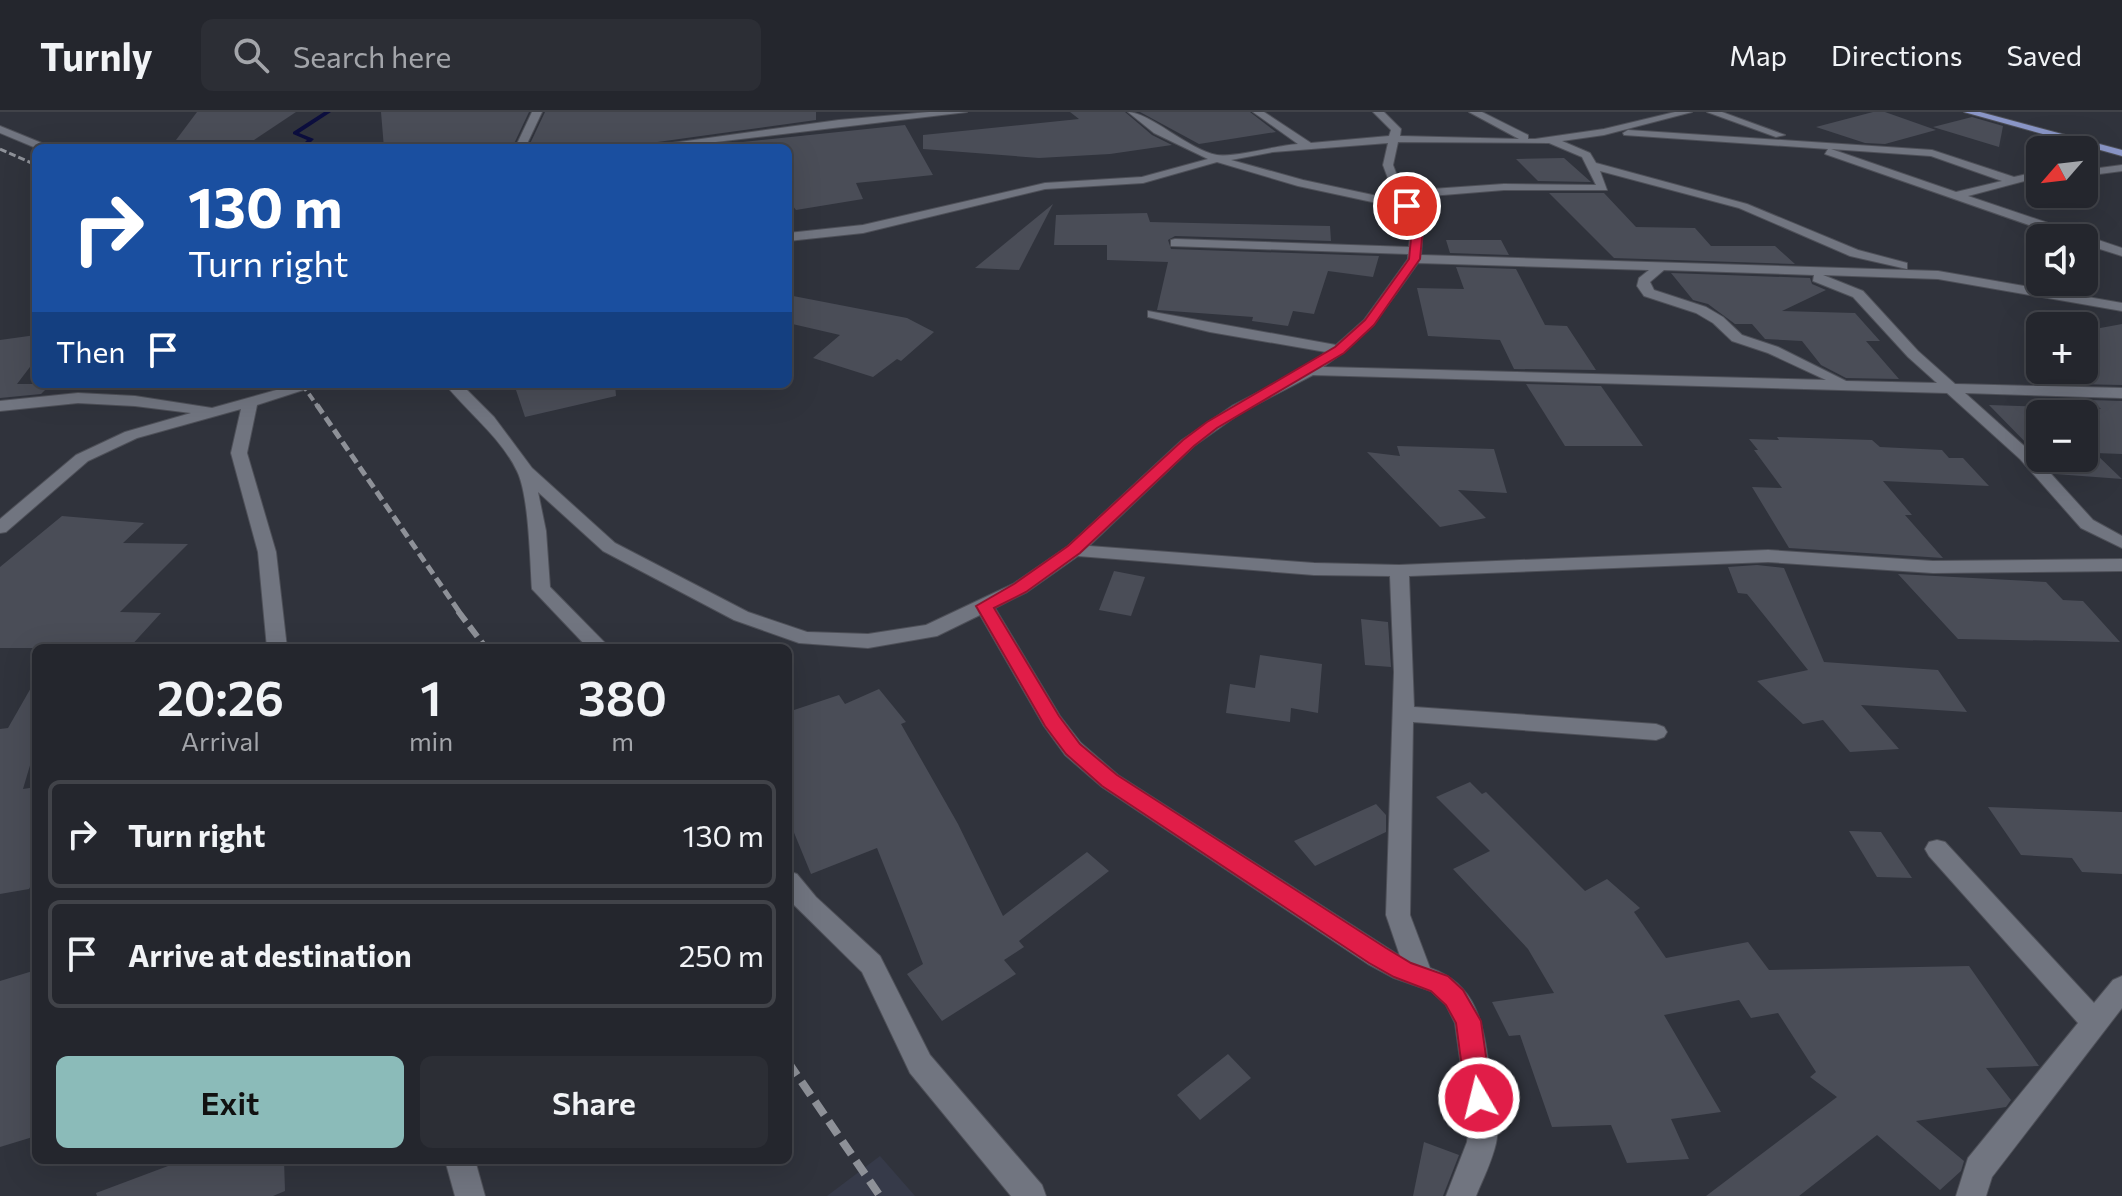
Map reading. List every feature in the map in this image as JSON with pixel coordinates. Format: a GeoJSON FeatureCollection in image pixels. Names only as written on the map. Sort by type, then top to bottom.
{"type":"FeatureCollection","features":[{"type":"Feature","properties":{"kind":"main road"},"geometry":{"type":"LineString","coordinates":[[1969,112],[2122,153]]}},
{"type":"Feature","properties":{"kind":"street"},"geometry":{"type":"LineString","coordinates":[[522,144],[537,112]]}},
{"type":"Feature","properties":{"kind":"street"},"geometry":{"type":"LineString","coordinates":[[877,112],[904,117]]}},
{"type":"Feature","properties":{"kind":"street"},"geometry":{"type":"LineString","coordinates":[[675,144],[962,112]]}},
{"type":"Feature","properties":{"kind":"street"},"geometry":{"type":"LineString","coordinates":[[1133,112],[1178,141],[1218,159],[1407,206]]}},
{"type":"Feature","properties":{"kind":"street"},"geometry":{"type":"LineString","coordinates":[[1258,112],[1310,147]]}},
{"type":"Feature","properties":{"kind":"street"},"geometry":{"type":"LineString","coordinates":[[456,388],[489,420],[526,472],[609,547],[741,616],[806,638],[868,641],[930,631],[1020,588],[1074,550],[1188,443],[1237,409],[1339,350],[1369,323],[1415,255],[1417,228],[1399,195],[1388,165],[1396,129],[1378,112]]}},
{"type":"Feature","properties":{"kind":"street"},"geometry":{"type":"LineString","coordinates":[[1474,112],[1535,142]]}},
{"type":"Feature","properties":{"kind":"street"},"geometry":{"type":"LineString","coordinates":[[792,237],[863,229],[1045,186],[1143,180],[1218,159],[1273,149],[1396,139],[1535,142],[1604,132],[1687,112]]}},
{"type":"Feature","properties":{"kind":"street"},"geometry":{"type":"LineString","coordinates":[[1712,112],[2037,224]]}},
{"type":"Feature","properties":{"kind":"street"},"geometry":{"type":"LineString","coordinates":[[0,129],[36,144]]}},
{"type":"Feature","properties":{"kind":"street"},"geometry":{"type":"LineString","coordinates":[[1604,132],[1932,153],[2014,181]]}},
{"type":"Feature","properties":{"kind":"street"},"geometry":{"type":"LineString","coordinates":[[1399,195],[1504,187],[1603,188],[1586,155],[1550,140]]}},
{"type":"Feature","properties":{"kind":"street"},"geometry":{"type":"LineString","coordinates":[[1593,166],[1743,206],[1854,253],[1938,275],[2122,307]]}},
{"type":"Feature","properties":{"kind":"street"},"geometry":{"type":"LineString","coordinates":[[2098,171],[2122,168]]}},
{"type":"Feature","properties":{"kind":"street"},"geometry":{"type":"LineString","coordinates":[[1955,196],[2026,178]]}},
{"type":"Feature","properties":{"kind":"street"},"geometry":{"type":"LineString","coordinates":[[1175,243],[1938,275]]}},
{"type":"Feature","properties":{"kind":"street"},"geometry":{"type":"LineString","coordinates":[[2098,244],[2122,252]]}},
{"type":"Feature","properties":{"kind":"street"},"geometry":{"type":"LineString","coordinates":[[1663,265],[1644,281],[1643,286],[1649,293],[1701,310],[1737,338],[1773,350],[1846,384]]}},
{"type":"Feature","properties":{"kind":"street"},"geometry":{"type":"LineString","coordinates":[[1798,271],[1853,290],[1913,354],[2026,456],[2087,524],[2122,543]]}},
{"type":"Feature","properties":{"kind":"street"},"geometry":{"type":"LineString","coordinates":[[1153,314],[1210,328],[1339,350]]}},
{"type":"Feature","properties":{"kind":"street"},"geometry":{"type":"LineString","coordinates":[[1302,374],[1351,369],[2122,393]]}},
{"type":"Feature","properties":{"kind":"street"},"geometry":{"type":"LineString","coordinates":[[0,528],[82,458],[131,435],[302,388]]}},
{"type":"Feature","properties":{"kind":"street"},"geometry":{"type":"LineString","coordinates":[[0,406],[78,398],[135,401],[218,412]]}},
{"type":"Feature","properties":{"kind":"street"},"geometry":{"type":"LineString","coordinates":[[250,404],[239,453],[267,552],[277,644]]}},
{"type":"Feature","properties":{"kind":"street"},"geometry":{"type":"LineString","coordinates":[[526,472],[537,531],[541,589],[596,644]]}},
{"type":"Feature","properties":{"kind":"street"},"geometry":{"type":"LineString","coordinates":[[1074,550],[1219,563],[1399,571],[1768,556],[1933,567],[2122,565]]}},
{"type":"Feature","properties":{"kind":"street"},"geometry":{"type":"LineString","coordinates":[[1399,571],[1403,714],[1398,915],[1420,975]]}},
{"type":"Feature","properties":{"kind":"street"},"geometry":{"type":"LineString","coordinates":[[984,606],[1052,721],[1073,749],[1100,773],[1377,956],[1403,970],[1440,983],[1455,997],[1468,1021],[1483,1124],[1478,1157],[1461,1196]]}},
{"type":"Feature","properties":{"kind":"street"},"geometry":{"type":"LineString","coordinates":[[1403,714],[1656,732]]}},
{"type":"Feature","properties":{"kind":"street"},"geometry":{"type":"LineString","coordinates":[[1937,849],[2093,1021]]}},
{"type":"Feature","properties":{"kind":"street"},"geometry":{"type":"LineString","coordinates":[[792,886],[871,964],[920,1064],[1031,1196]]}},
{"type":"Feature","properties":{"kind":"street"},"geometry":{"type":"LineString","coordinates":[[1971,1196],[1979,1169],[2122,988]]}},
{"type":"Feature","properties":{"kind":"street"},"geometry":{"type":"LineString","coordinates":[[461,1164],[470,1196]]}},
{"type":"Feature","properties":{"kind":"shaded area"},"geometry":{"type":"Polygon","coordinates":[[[880,1156],[915,1196],[827,1196],[880,1156]]]}},
{"type":"Feature","properties":{"kind":"building"},"geometry":{"type":"Polygon","coordinates":[[[197,112],[296,112],[254,140],[176,140],[197,112]]]}},
{"type":"Feature","properties":{"kind":"building"},"geometry":{"type":"Polygon","coordinates":[[[381,112],[529,112],[514,144],[384,144],[381,112]]]}},
{"type":"Feature","properties":{"kind":"building"},"geometry":{"type":"Polygon","coordinates":[[[545,112],[816,112],[816,120],[643,144],[530,144],[545,112]]]}},
{"type":"Feature","properties":{"kind":"building"},"geometry":{"type":"Polygon","coordinates":[[[1070,112],[1125,112],[1152,135],[1172,145],[1110,154],[1039,158],[923,149],[923,135],[1079,119],[1070,112]]]}},
{"type":"Feature","properties":{"kind":"building"},"geometry":{"type":"Polygon","coordinates":[[[1140,112],[1250,112],[1276,132],[1199,144],[1140,112]]]}},
{"type":"Feature","properties":{"kind":"building"},"geometry":{"type":"Polygon","coordinates":[[[1873,112],[1885,112],[1936,130],[1885,144],[1865,143],[1816,127],[1873,112]]]}},
{"type":"Feature","properties":{"kind":"building"},"geometry":{"type":"Polygon","coordinates":[[[1972,117],[2003,126],[1999,147],[1933,127],[1972,117]]]}},
{"type":"Feature","properties":{"kind":"building"},"geometry":{"type":"Polygon","coordinates":[[[905,125],[933,175],[856,183],[863,199],[796,210],[792,205],[792,144],[724,144],[905,125]]]}},
{"type":"Feature","properties":{"kind":"building"},"geometry":{"type":"Polygon","coordinates":[[[1564,158],[1591,182],[1538,181],[1516,159],[1564,158]]]}},
{"type":"Feature","properties":{"kind":"building"},"geometry":{"type":"Polygon","coordinates":[[[1549,193],[1604,193],[1636,227],[1695,228],[1711,246],[1775,246],[1795,264],[1614,258],[1549,193]]]}},
{"type":"Feature","properties":{"kind":"building"},"geometry":{"type":"Polygon","coordinates":[[[1053,204],[1019,270],[975,268],[1053,204]]]}},
{"type":"Feature","properties":{"kind":"building"},"geometry":{"type":"Polygon","coordinates":[[[1147,213],[1150,222],[1330,226],[1331,241],[1175,236],[1168,240],[1171,249],[1379,256],[1373,277],[1328,271],[1314,314],[1293,311],[1288,326],[1252,321],[1253,317],[1157,310],[1168,262],[1107,260],[1107,245],[1054,245],[1056,215],[1147,213]]]}},
{"type":"Feature","properties":{"kind":"building"},"geometry":{"type":"Polygon","coordinates":[[[1446,240],[1501,240],[1509,255],[1450,253],[1446,240]]]}},
{"type":"Feature","properties":{"kind":"building"},"geometry":{"type":"Polygon","coordinates":[[[1456,267],[1516,269],[1545,325],[1567,326],[1596,370],[1514,369],[1500,340],[1428,336],[1417,288],[1464,289],[1456,267]]]}},
{"type":"Feature","properties":{"kind":"building"},"geometry":{"type":"Polygon","coordinates":[[[1671,273],[1810,278],[1812,284],[1826,290],[1782,311],[1855,313],[1880,341],[1866,341],[1899,379],[1846,378],[1821,365],[1802,341],[1765,339],[1752,324],[1735,324],[1708,304],[1693,300],[1671,273]]]}},
{"type":"Feature","properties":{"kind":"building"},"geometry":{"type":"Polygon","coordinates":[[[792,296],[907,318],[934,332],[901,361],[897,359],[873,377],[813,358],[840,335],[792,324],[792,296]]]}},
{"type":"Feature","properties":{"kind":"building"},"geometry":{"type":"Polygon","coordinates":[[[2122,324],[2122,385],[2073,384],[2098,384],[2098,328],[2122,324]]]}},
{"type":"Feature","properties":{"kind":"building"},"geometry":{"type":"Polygon","coordinates":[[[32,336],[32,364],[17,384],[47,388],[41,394],[0,398],[0,340],[32,336]]]}},
{"type":"Feature","properties":{"kind":"building"},"geometry":{"type":"Polygon","coordinates":[[[1526,384],[1601,386],[1643,446],[1565,446],[1526,384]]]}},
{"type":"Feature","properties":{"kind":"building"},"geometry":{"type":"Polygon","coordinates":[[[515,388],[615,388],[616,396],[525,417],[515,388]]]}},
{"type":"Feature","properties":{"kind":"building"},"geometry":{"type":"Polygon","coordinates":[[[2098,400],[2122,401],[2122,454],[2098,453],[2098,409],[2101,409],[2098,400]]]}},
{"type":"Feature","properties":{"kind":"building"},"geometry":{"type":"Polygon","coordinates":[[[1989,405],[2026,406],[2026,443],[1989,405]]]}},
{"type":"Feature","properties":{"kind":"building"},"geometry":{"type":"Polygon","coordinates":[[[1777,437],[1872,440],[1880,447],[1942,450],[1949,458],[1963,458],[1989,486],[1883,481],[1912,515],[1905,515],[1943,558],[1789,548],[1752,487],[1782,488],[1749,439],[1779,440],[1777,437]]]}},
{"type":"Feature","properties":{"kind":"building"},"geometry":{"type":"Polygon","coordinates":[[[1397,446],[1494,449],[1507,493],[1458,490],[1486,518],[1440,527],[1367,452],[1400,456],[1397,446]]]}},
{"type":"Feature","properties":{"kind":"building"},"geometry":{"type":"Polygon","coordinates":[[[2098,456],[2122,479],[2053,472],[2098,472],[2098,456]]]}},
{"type":"Feature","properties":{"kind":"building"},"geometry":{"type":"Polygon","coordinates":[[[62,516],[144,523],[123,543],[188,544],[120,612],[161,613],[133,644],[32,644],[32,648],[0,648],[0,567],[62,516]]]}},
{"type":"Feature","properties":{"kind":"building"},"geometry":{"type":"Polygon","coordinates":[[[1757,565],[1784,568],[1824,662],[1938,670],[1967,712],[1861,705],[1899,749],[1850,752],[1823,720],[1803,724],[1757,681],[1808,670],[1747,594],[1738,593],[1728,567],[1757,565]]]}},
{"type":"Feature","properties":{"kind":"building"},"geometry":{"type":"Polygon","coordinates":[[[1114,571],[1145,577],[1131,616],[1099,610],[1114,571]]]}},
{"type":"Feature","properties":{"kind":"building"},"geometry":{"type":"Polygon","coordinates":[[[1898,574],[2046,582],[2063,600],[2083,601],[2120,642],[1958,639],[1898,574]]]}},
{"type":"Feature","properties":{"kind":"building"},"geometry":{"type":"Polygon","coordinates":[[[1361,619],[1388,622],[1391,667],[1365,665],[1361,619]]]}},
{"type":"Feature","properties":{"kind":"building"},"geometry":{"type":"Polygon","coordinates":[[[1260,655],[1322,664],[1318,713],[1291,708],[1290,722],[1226,713],[1230,684],[1255,688],[1260,655]]]}},
{"type":"Feature","properties":{"kind":"building"},"geometry":{"type":"Polygon","coordinates":[[[32,686],[32,759],[23,789],[32,788],[32,884],[29,889],[0,894],[0,729],[8,728],[32,686]]]}},
{"type":"Feature","properties":{"kind":"building"},"geometry":{"type":"Polygon","coordinates":[[[879,689],[906,722],[901,724],[958,824],[1003,916],[1087,852],[1109,871],[1019,941],[1024,947],[1004,960],[1016,974],[942,1021],[907,974],[923,964],[877,848],[811,874],[792,828],[792,711],[839,695],[845,704],[879,689]]]}},
{"type":"Feature","properties":{"kind":"building"},"geometry":{"type":"Polygon","coordinates":[[[1470,782],[1482,794],[1486,792],[1585,891],[1607,879],[1640,908],[1634,912],[1666,958],[1748,942],[1769,970],[1969,966],[2039,1066],[1986,1068],[2011,1100],[2006,1107],[1916,1121],[1964,1161],[1961,1171],[1940,1190],[1877,1135],[1799,1196],[1706,1196],[1837,1097],[1810,1077],[1816,1072],[1778,1013],[1751,1018],[1739,1000],[1664,1015],[1721,1112],[1671,1119],[1689,1159],[1627,1163],[1611,1125],[1552,1127],[1520,1035],[1509,1036],[1492,1002],[1554,993],[1528,949],[1453,869],[1490,851],[1436,797],[1470,782]]]}},
{"type":"Feature","properties":{"kind":"building"},"geometry":{"type":"Polygon","coordinates":[[[1376,804],[1386,815],[1386,832],[1315,866],[1294,841],[1376,804]]]}},
{"type":"Feature","properties":{"kind":"building"},"geometry":{"type":"Polygon","coordinates":[[[1988,807],[2122,812],[2122,874],[2082,872],[2072,858],[2021,855],[1988,807]]]}},
{"type":"Feature","properties":{"kind":"building"},"geometry":{"type":"Polygon","coordinates":[[[1849,831],[1881,832],[1912,878],[1877,877],[1849,831]]]}},
{"type":"Feature","properties":{"kind":"building"},"geometry":{"type":"Polygon","coordinates":[[[32,971],[32,1137],[0,1147],[0,981],[32,971]]]}},
{"type":"Feature","properties":{"kind":"building"},"geometry":{"type":"Polygon","coordinates":[[[1228,1054],[1251,1078],[1200,1120],[1177,1095],[1228,1054]]]}},
{"type":"Feature","properties":{"kind":"building"},"geometry":{"type":"Polygon","coordinates":[[[1424,1142],[1459,1155],[1443,1196],[1413,1196],[1424,1142]]]}},
{"type":"Feature","properties":{"kind":"building"},"geometry":{"type":"Polygon","coordinates":[[[173,1164],[284,1164],[285,1191],[273,1196],[97,1196],[96,1193],[173,1164]]]}},
{"type":"Feature","properties":{"kind":"waterway"},"geometry":{"type":"LineString","coordinates":[[306,144],[311,139],[295,133],[328,112]]}},
{"type":"Feature","properties":{"kind":"railway"},"geometry":{"type":"LineString","coordinates":[[0,149],[32,163]]}},
{"type":"Feature","properties":{"kind":"railway"},"geometry":{"type":"LineString","coordinates":[[305,388],[318,407]]}},
{"type":"Feature","properties":{"kind":"railway"},"geometry":{"type":"LineString","coordinates":[[317,405],[460,613]]}},
{"type":"Feature","properties":{"kind":"railway"},"geometry":{"type":"LineString","coordinates":[[458,611],[483,644]]}},
{"type":"Feature","properties":{"kind":"railway"},"geometry":{"type":"LineString","coordinates":[[792,1068],[880,1196]]}},
{"type":"Feature","properties":{"kind":"route"},"geometry":{"type":"LineString","coordinates":[[1407,206],[1417,228],[1414,259],[1369,323],[1339,350],[1212,425],[1188,443],[1074,550],[1020,588],[984,606],[1052,721],[1073,749],[1110,781],[1344,931],[1377,956],[1403,970],[1440,983],[1455,997],[1468,1021],[1479,1098]]}}]}
